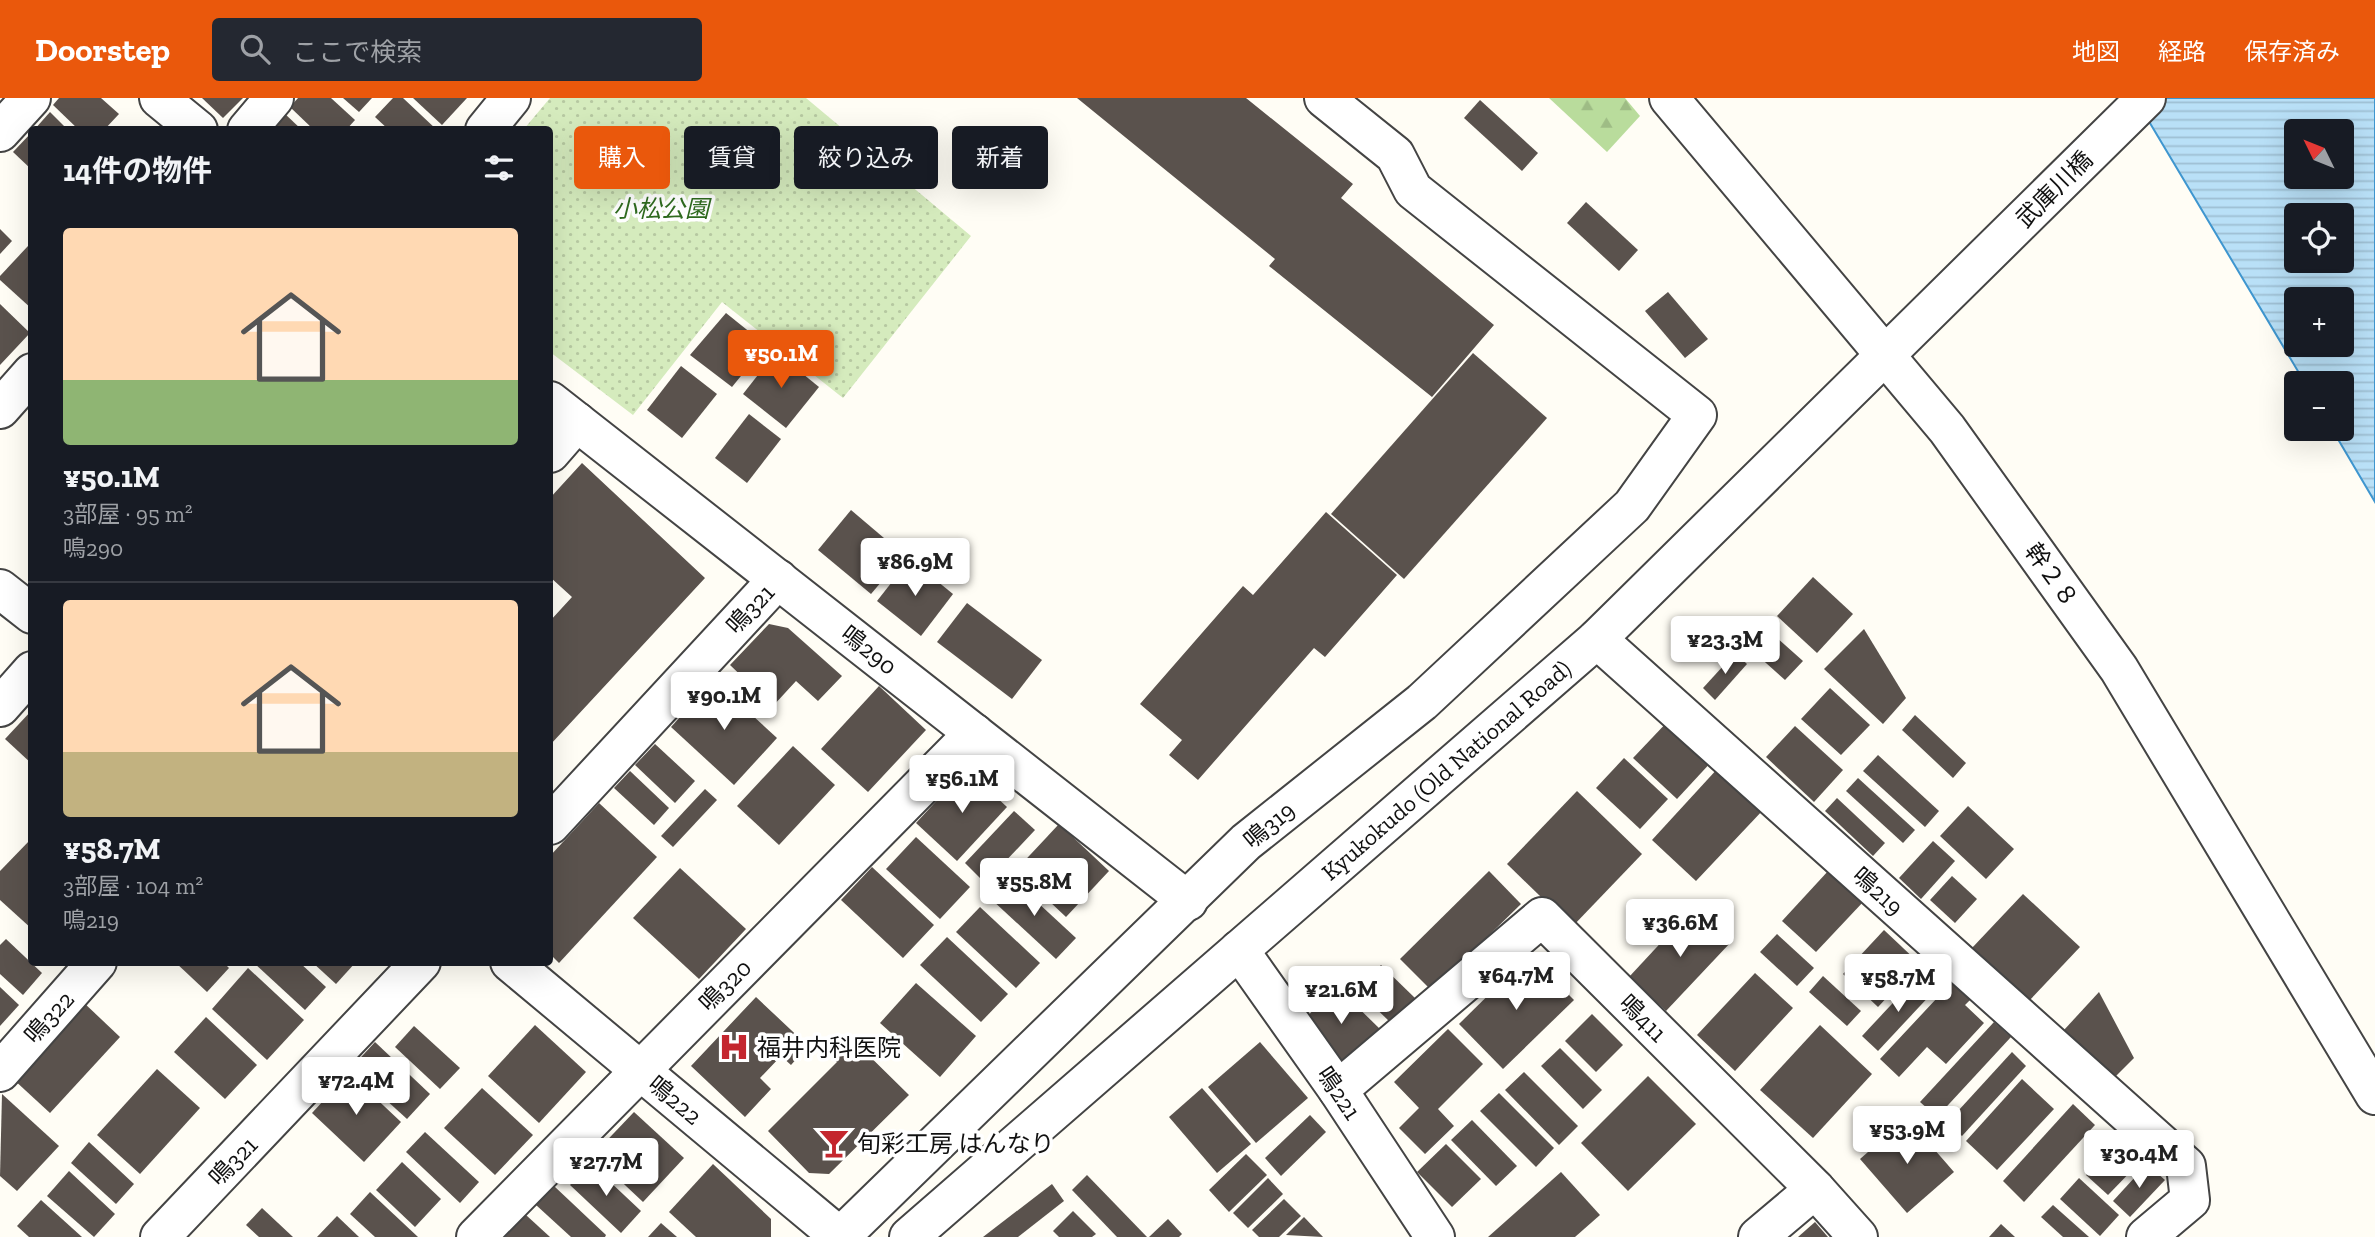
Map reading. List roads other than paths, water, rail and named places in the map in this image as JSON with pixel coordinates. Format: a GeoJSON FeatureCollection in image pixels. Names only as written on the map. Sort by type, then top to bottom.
{"type":"FeatureCollection","features":[{"type":"Feature","properties":{"kind":"street"},"geometry":{"type":"LineString","coordinates":[[0,132],[31,98]]}},
{"type":"Feature","properties":{"kind":"street"},"geometry":{"type":"LineString","coordinates":[[159,98],[193,126]]}},
{"type":"Feature","properties":{"kind":"street"},"geometry":{"type":"LineString","coordinates":[[250,126],[274,98]]}},
{"type":"Feature","properties":{"kind":"street"},"geometry":{"type":"LineString","coordinates":[[488,126],[511,98]]}},
{"type":"Feature","properties":{"kind":"street","name":"鳴319"},"geometry":{"type":"LineString","coordinates":[[840,1237],[1246,842],[1422,702],[1632,506],[1697,415],[1413,190],[1395,155],[1324,98]]}},
{"type":"Feature","properties":{"kind":"street","name":"幹２８"},"geometry":{"type":"LineString","coordinates":[[1669,98],[1947,429],[2119,669],[2375,1095]]}},
{"type":"Feature","properties":{"kind":"street","name":"武庫川橋"},"geometry":{"type":"LineString","coordinates":[[1962,281],[2146,98]]}},
{"type":"Feature","properties":{"kind":"street","name":"Kyukokudo (Old National Road)"},"geometry":{"type":"LineString","coordinates":[[909,1237],[1597,639],[1962,281]]}},
{"type":"Feature","properties":{"kind":"street"},"geometry":{"type":"LineString","coordinates":[[0,409],[28,378]]}},
{"type":"Feature","properties":{"kind":"street"},"geometry":{"type":"LineString","coordinates":[[553,444],[563,412]]}},
{"type":"Feature","properties":{"kind":"street","name":"鳴290"},"geometry":{"type":"LineString","coordinates":[[563,412],[1188,901]]}},
{"type":"Feature","properties":{"kind":"street","name":"鳴321"},"geometry":{"type":"LineString","coordinates":[[553,822],[778,579]]}},
{"type":"Feature","properties":{"kind":"street"},"geometry":{"type":"LineString","coordinates":[[0,589],[28,611]]}},
{"type":"Feature","properties":{"kind":"street","name":"鳴219"},"geometry":{"type":"LineString","coordinates":[[1597,639],[2186,1166],[2190,1200],[2146,1237]]}},
{"type":"Feature","properties":{"kind":"street"},"geometry":{"type":"LineString","coordinates":[[0,708],[28,676]]}},
{"type":"Feature","properties":{"kind":"street","name":"鳴320"},"geometry":{"type":"LineString","coordinates":[[476,1237],[974,733]]}},
{"type":"Feature","properties":{"kind":"street","name":"鳴411"},"geometry":{"type":"LineString","coordinates":[[1338,1090],[1542,917],[1815,1189]]}},
{"type":"Feature","properties":{"kind":"street","name":"鳴221"},"geometry":{"type":"LineString","coordinates":[[1239,950],[1338,1090],[1420,1232]]}},
{"type":"Feature","properties":{"kind":"street","name":"鳴322"},"geometry":{"type":"LineString","coordinates":[[0,1072],[93,966]]}},
{"type":"Feature","properties":{"kind":"street","name":"鳴321"},"geometry":{"type":"LineString","coordinates":[[160,1237],[417,966]]}},
{"type":"Feature","properties":{"kind":"street","name":"鳴222"},"geometry":{"type":"LineString","coordinates":[[515,966],[840,1237]]}},
{"type":"Feature","properties":{"kind":"street"},"geometry":{"type":"LineString","coordinates":[[1758,1237],[1815,1189],[1858,1237]]}},
{"type":"Feature","properties":{"kind":"water"},"geometry":{"type":"Polygon","coordinates":[[[2135,98],[2375,98],[2375,502],[2339,441],[2354,441],[2354,371],[2298,371],[2289,357],[2354,357],[2354,287],[2284,287],[2284,348],[2135,98]]]}},
{"type":"Feature","properties":{"kind":"place","name":"福井内科医院"},"geometry":{"type":"Point","coordinates":[734,1047]}},
{"type":"Feature","properties":{"kind":"place","name":"旬彩工房 はんなり"},"geometry":{"type":"Point","coordinates":[834,1143]}},
{"type":"Feature","properties":{"kind":"park label","name":"小松公園"},"geometry":{"type":"Point","coordinates":[661,208]}}]}
